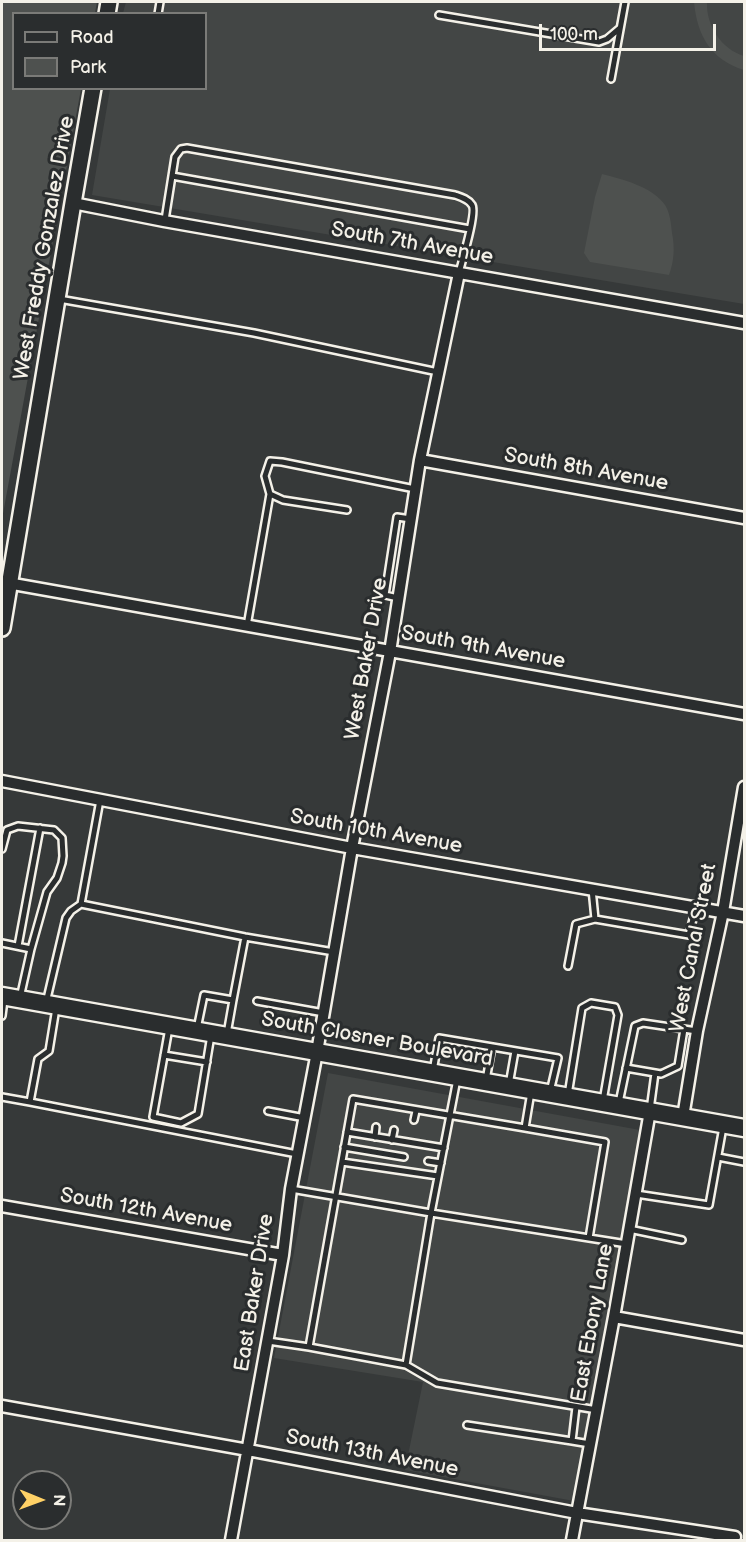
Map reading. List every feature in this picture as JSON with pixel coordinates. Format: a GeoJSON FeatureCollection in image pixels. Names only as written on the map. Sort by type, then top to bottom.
{"type":"FeatureCollection","features":[{"type":"Feature","properties":{"kind":"main road","name":"West Freddy Gonzalez Drive"},"geometry":{"type":"LineString","coordinates":[[2,628],[6,583],[93,90]]}},
{"type":"Feature","properties":{"kind":"main road","name":"South Closner Boulevard"},"geometry":{"type":"LineString","coordinates":[[9,998],[744,1128]]}},
{"type":"Feature","properties":{"kind":"street","name":"South 7th Avenue"},"geometry":{"type":"LineString","coordinates":[[72,203],[744,323]]}},
{"type":"Feature","properties":{"kind":"street","name":"West Baker Drive"},"geometry":{"type":"LineString","coordinates":[[317,1052],[352,848],[390,652],[420,460],[459,273]]}},
{"type":"Feature","properties":{"kind":"street","name":"South 8th Avenue"},"geometry":{"type":"LineString","coordinates":[[420,460],[744,518]]}},
{"type":"Feature","properties":{"kind":"street","name":"South 9th Avenue"},"geometry":{"type":"LineString","coordinates":[[6,583],[744,714]]}},
{"type":"Feature","properties":{"kind":"street","name":"South 10th Avenue"},"geometry":{"type":"LineString","coordinates":[[2,781],[352,848],[744,916]]}},
{"type":"Feature","properties":{"kind":"street","name":"West Canal Street"},"geometry":{"type":"LineString","coordinates":[[683,1117],[697,1031],[723,912],[744,787]]}},
{"type":"Feature","properties":{"kind":"street","name":"East Baker Drive"},"geometry":{"type":"LineString","coordinates":[[231,1540],[283,1255],[291,1189],[317,1052]]}},
{"type":"Feature","properties":{"kind":"street","name":"East Ebony Lane"},"geometry":{"type":"LineString","coordinates":[[572,1540],[650,1111]]}},
{"type":"Feature","properties":{"kind":"street","name":"South 12th Avenue"},"geometry":{"type":"LineString","coordinates":[[2,1206],[283,1255]]}},
{"type":"Feature","properties":{"kind":"street"},"geometry":{"type":"LineString","coordinates":[[614,1317],[744,1340]]}},
{"type":"Feature","properties":{"kind":"street","name":"South 13th Avenue"},"geometry":{"type":"LineString","coordinates":[[2,1407],[248,1450],[577,1513],[735,1537]]}},
{"type":"Feature","properties":{"kind":"lane"},"geometry":{"type":"LineString","coordinates":[[611,79],[625,2]]}},
{"type":"Feature","properties":{"kind":"lane"},"geometry":{"type":"LineString","coordinates":[[440,15],[599,42],[607,39],[620,28]]}},
{"type":"Feature","properties":{"kind":"lane"},"geometry":{"type":"LineString","coordinates":[[165,221],[175,158],[181,149],[187,148],[455,195],[466,199],[472,205],[473,210],[459,273]]}},
{"type":"Feature","properties":{"kind":"lane"},"geometry":{"type":"LineString","coordinates":[[171,176],[470,229]]}},
{"type":"Feature","properties":{"kind":"lane"},"geometry":{"type":"LineString","coordinates":[[57,298],[254,333],[438,372]]}},
{"type":"Feature","properties":{"kind":"lane"},"geometry":{"type":"LineString","coordinates":[[247,626],[270,494],[265,476],[270,461],[415,489]]}},
{"type":"Feature","properties":{"kind":"lane"},"geometry":{"type":"LineString","coordinates":[[270,494],[283,500],[347,510]]}},
{"type":"Feature","properties":{"kind":"lane"},"geometry":{"type":"LineString","coordinates":[[81,904],[100,800]]}},
{"type":"Feature","properties":{"kind":"lane"},"geometry":{"type":"LineString","coordinates":[[2,849],[7,830],[18,826],[54,830],[62,838],[63,856],[57,878],[47,892],[31,949],[2,1016]]}},
{"type":"Feature","properties":{"kind":"lane"},"geometry":{"type":"LineString","coordinates":[[18,946],[40,828]]}},
{"type":"Feature","properties":{"kind":"lane"},"geometry":{"type":"LineString","coordinates":[[592,889],[595,919]]}},
{"type":"Feature","properties":{"kind":"lane"},"geometry":{"type":"LineString","coordinates":[[30,1102],[38,1059],[49,1051],[51,1005],[66,918],[71,910],[81,904],[245,937],[334,952]]}},
{"type":"Feature","properties":{"kind":"lane"},"geometry":{"type":"LineString","coordinates":[[568,966],[576,924],[595,919],[689,935],[696,907]]}},
{"type":"Feature","properties":{"kind":"lane"},"geometry":{"type":"LineString","coordinates":[[212,1033],[233,1000],[245,937]]}},
{"type":"Feature","properties":{"kind":"lane"},"geometry":{"type":"LineString","coordinates":[[2,943],[31,949]]}},
{"type":"Feature","properties":{"kind":"lane"},"geometry":{"type":"LineString","coordinates":[[169,1026],[153,1117],[181,1123],[198,1114],[212,1033],[204,995],[233,1000]]}},
{"type":"Feature","properties":{"kind":"lane"},"geometry":{"type":"LineString","coordinates":[[257,1001],[324,1013]]}},
{"type":"Feature","properties":{"kind":"lane"},"geometry":{"type":"LineString","coordinates":[[568,1096],[582,1008],[591,1003],[615,1007],[618,1016],[610,1104]]}},
{"type":"Feature","properties":{"kind":"lane"},"geometry":{"type":"LineString","coordinates":[[610,1104],[626,1068],[635,1026],[643,1023],[697,1031]]}},
{"type":"Feature","properties":{"kind":"lane"},"geometry":{"type":"LineString","coordinates":[[678,1066],[684,1029]]}},
{"type":"Feature","properties":{"kind":"lane"},"geometry":{"type":"LineString","coordinates":[[433,1073],[439,1038],[558,1058],[550,1093]]}},
{"type":"Feature","properties":{"kind":"lane"},"geometry":{"type":"LineString","coordinates":[[486,1082],[492,1047]]}},
{"type":"Feature","properties":{"kind":"lane"},"geometry":{"type":"LineString","coordinates":[[509,1086],[515,1051]]}},
{"type":"Feature","properties":{"kind":"lane"},"geometry":{"type":"LineString","coordinates":[[164,1055],[207,1062]]}},
{"type":"Feature","properties":{"kind":"lane"},"geometry":{"type":"LineString","coordinates":[[626,1068],[662,1074],[678,1066],[691,1068]]}},
{"type":"Feature","properties":{"kind":"lane"},"geometry":{"type":"LineString","coordinates":[[650,1111],[655,1073]]}},
{"type":"Feature","properties":{"kind":"lane"},"geometry":{"type":"LineString","coordinates":[[406,1365],[431,1213],[457,1077]]}},
{"type":"Feature","properties":{"kind":"lane"},"geometry":{"type":"LineString","coordinates":[[525,1128],[532,1090]]}},
{"type":"Feature","properties":{"kind":"lane"},"geometry":{"type":"LineString","coordinates":[[2,1097],[298,1154]]}},
{"type":"Feature","properties":{"kind":"lane"},"geometry":{"type":"LineString","coordinates":[[309,1347],[353,1100],[605,1142],[589,1238]]}},
{"type":"Feature","properties":{"kind":"lane"},"geometry":{"type":"LineString","coordinates":[[379,1113],[381,1104]]}},
{"type":"Feature","properties":{"kind":"lane"},"geometry":{"type":"LineString","coordinates":[[396,1116],[398,1107]]}},
{"type":"Feature","properties":{"kind":"lane"},"geometry":{"type":"LineString","coordinates":[[268,1111],[305,1118]]}},
{"type":"Feature","properties":{"kind":"lane"},"geometry":{"type":"LineString","coordinates":[[414,1120],[416,1111]]}},
{"type":"Feature","properties":{"kind":"lane"},"geometry":{"type":"LineString","coordinates":[[636,1194],[709,1205],[724,1124]]}},
{"type":"Feature","properties":{"kind":"lane"},"geometry":{"type":"LineString","coordinates":[[375,1137],[376,1127]]}},
{"type":"Feature","properties":{"kind":"lane"},"geometry":{"type":"LineString","coordinates":[[392,1140],[394,1130]]}},
{"type":"Feature","properties":{"kind":"lane"},"geometry":{"type":"LineString","coordinates":[[347,1132],[444,1148]]}},
{"type":"Feature","properties":{"kind":"lane"},"geometry":{"type":"LineString","coordinates":[[409,1143],[411,1134]]}},
{"type":"Feature","properties":{"kind":"lane"},"geometry":{"type":"LineString","coordinates":[[344,1147],[404,1157]]}},
{"type":"Feature","properties":{"kind":"lane"},"geometry":{"type":"LineString","coordinates":[[718,1157],[744,1162]]}},
{"type":"Feature","properties":{"kind":"lane"},"geometry":{"type":"LineString","coordinates":[[428,1161],[441,1162]]}},
{"type":"Feature","properties":{"kind":"lane"},"geometry":{"type":"LineString","coordinates":[[342,1162],[438,1176]]}},
{"type":"Feature","properties":{"kind":"lane"},"geometry":{"type":"LineString","coordinates":[[291,1189],[627,1244]]}},
{"type":"Feature","properties":{"kind":"lane"},"geometry":{"type":"LineString","coordinates":[[629,1229],[682,1240]]}},
{"type":"Feature","properties":{"kind":"lane"},"geometry":{"type":"LineString","coordinates":[[267,1341],[406,1365],[437,1383],[597,1410]]}},
{"type":"Feature","properties":{"kind":"lane"},"geometry":{"type":"LineString","coordinates":[[572,1441],[576,1407]]}},
{"type":"Feature","properties":{"kind":"lane"},"geometry":{"type":"LineString","coordinates":[[467,1425],[590,1444]]}},
{"type":"Feature","properties":{"kind":"shaded area"},"geometry":{"type":"Polygon","coordinates":[[[126,2],[744,2],[744,304],[92,195],[110,90],[207,90],[207,12],[123,12],[126,2]]]}},
{"type":"Feature","properties":{"kind":"shaded area"},"geometry":{"type":"Polygon","coordinates":[[[328,1073],[640,1130],[574,1501],[405,1470],[423,1382],[274,1358],[328,1073]]]}},
{"type":"Feature","properties":{"kind":"green space"},"geometry":{"type":"Polygon","coordinates":[[[2,2],[97,2],[95,12],[12,12],[12,90],[81,90],[2,519],[2,2]]]}},
{"type":"Feature","properties":{"kind":"green space"},"geometry":{"type":"Polygon","coordinates":[[[694,2],[707,2],[709,19],[716,35],[728,48],[744,56],[744,70],[723,60],[708,45],[698,25],[694,2]]]}},
{"type":"Feature","properties":{"kind":"green space"},"geometry":{"type":"Polygon","coordinates":[[[602,174],[628,181],[645,189],[653,193],[665,205],[670,218],[674,244],[669,275],[590,262],[584,253],[602,174]]]}}]}
